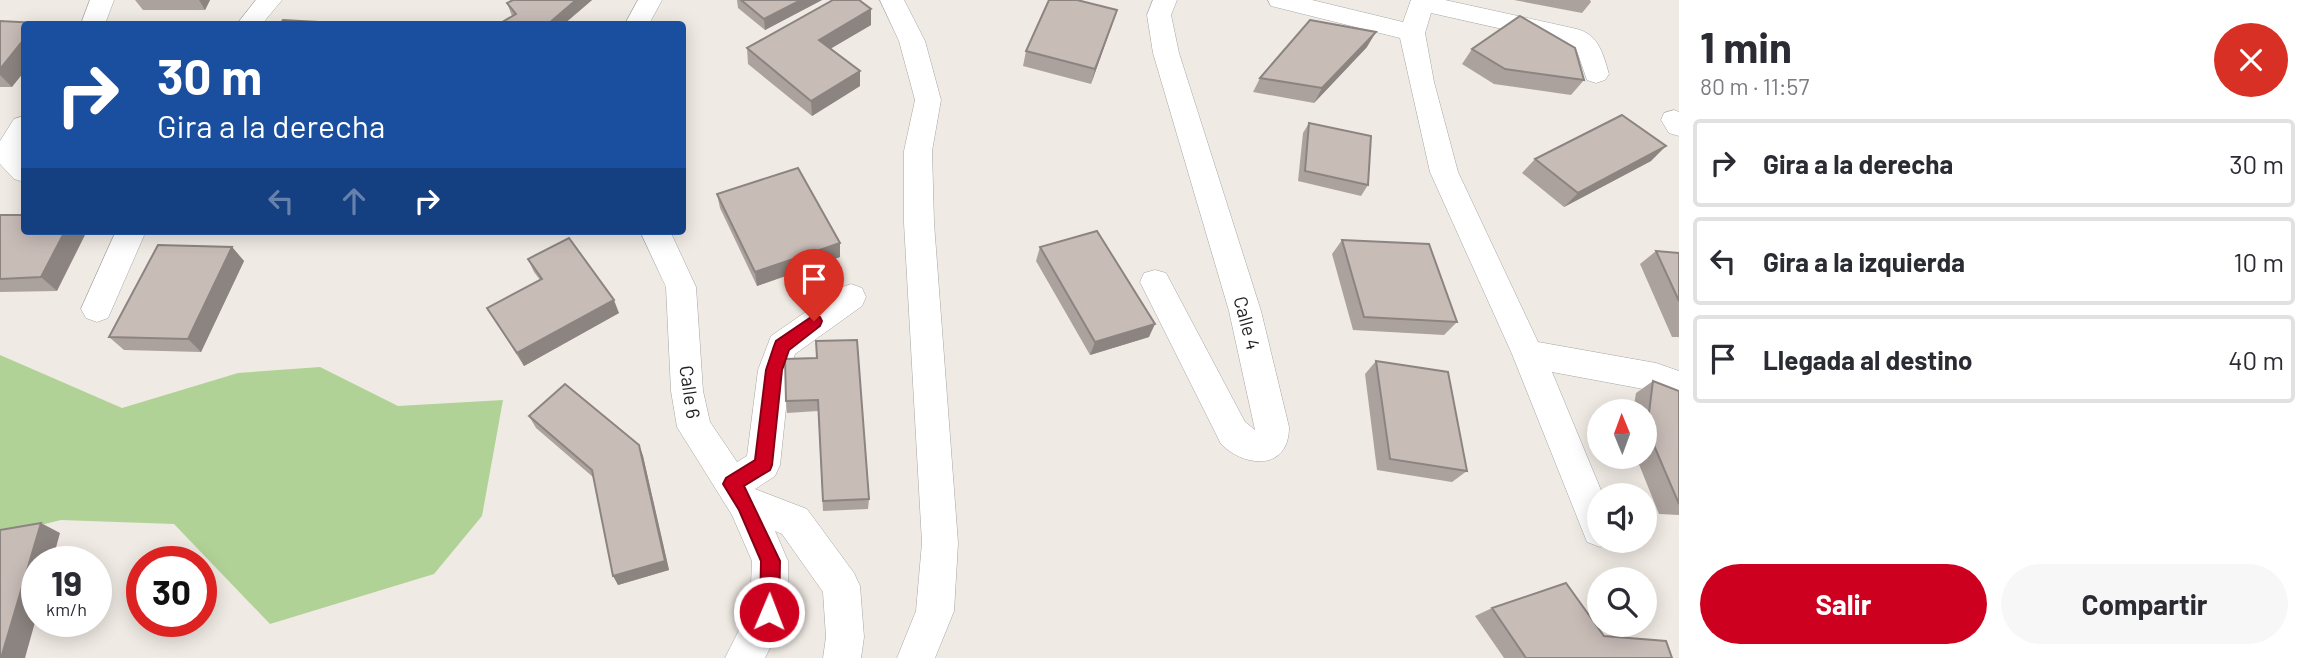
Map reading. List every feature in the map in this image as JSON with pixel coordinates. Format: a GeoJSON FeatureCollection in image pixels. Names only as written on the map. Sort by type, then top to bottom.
{"type":"FeatureCollection","features":[{"type":"Feature","properties":{"kind":"street"},"geometry":{"type":"LineString","coordinates":[[96,21],[102,0]]}},
{"type":"Feature","properties":{"kind":"street"},"geometry":{"type":"LineString","coordinates":[[252,21],[270,0]]}},
{"type":"Feature","properties":{"kind":"street"},"geometry":{"type":"LineString","coordinates":[[639,21],[650,0]]}},
{"type":"Feature","properties":{"kind":"street"},"geometry":{"type":"LineString","coordinates":[[892,0],[912,41],[928,100],[918,151],[919,223],[940,543],[935,611],[916,658]]}},
{"type":"Feature","properties":{"kind":"street","name":"Calle 4"},"geometry":{"type":"LineString","coordinates":[[1155,282],[1233,433],[1244,444],[1264,446],[1272,440],[1272,427],[1245,312],[1166,53],[1159,15],[1165,0]]}},
{"type":"Feature","properties":{"kind":"street"},"geometry":{"type":"LineString","coordinates":[[1280,0],[1412,33]]}},
{"type":"Feature","properties":{"kind":"street"},"geometry":{"type":"LineString","coordinates":[[1587,499],[1528,354],[1444,172],[1421,82],[1412,33],[1423,1],[1577,37],[1589,48],[1596,74]]}},
{"type":"Feature","properties":{"kind":"street"},"geometry":{"type":"LineString","coordinates":[[21,130],[14,141],[10,157],[21,169]]}},
{"type":"Feature","properties":{"kind":"street"},"geometry":{"type":"LineString","coordinates":[[97,309],[129,235]]}},
{"type":"Feature","properties":{"kind":"street","name":"Calle 6"},"geometry":{"type":"LineString","coordinates":[[657,235],[681,287],[687,391],[694,427],[739,494],[770,561],[769,612],[744,658]]}},
{"type":"Feature","properties":{"kind":"street"},"geometry":{"type":"LineString","coordinates":[[842,658],[845,637],[841,586],[794,521],[739,494],[763,465],[774,370],[782,346],[850,297]]}},
{"type":"Feature","properties":{"kind":"street"},"geometry":{"type":"LineString","coordinates":[[1528,354],[1657,377],[1679,386]]}},
{"type":"Feature","properties":{"kind":"green space"},"geometry":{"type":"Polygon","coordinates":[[[0,355],[122,408],[238,373],[320,367],[398,406],[503,400],[482,516],[434,574],[270,624],[217,569],[217,546],[195,546],[174,524],[61,520],[0,535],[0,355]]]}},
{"type":"Feature","properties":{"kind":"building"},"geometry":{"type":"Polygon","coordinates":[[[513,0],[576,0],[552,21],[504,21],[516,14],[507,3],[513,0]]]}},
{"type":"Feature","properties":{"kind":"building"},"geometry":{"type":"Polygon","coordinates":[[[741,0],[801,0],[764,19],[741,0]]]}},
{"type":"Feature","properties":{"kind":"building"},"geometry":{"type":"Polygon","coordinates":[[[833,0],[859,0],[871,9],[819,40],[860,71],[811,101],[747,48],[833,0]]]}},
{"type":"Feature","properties":{"kind":"building"},"geometry":{"type":"Polygon","coordinates":[[[1049,0],[1077,0],[1117,10],[1095,69],[1026,51],[1049,0]]]}},
{"type":"Feature","properties":{"kind":"building"},"geometry":{"type":"Polygon","coordinates":[[[1520,16],[1575,48],[1584,80],[1505,69],[1472,49],[1520,16]]]}},
{"type":"Feature","properties":{"kind":"building"},"geometry":{"type":"Polygon","coordinates":[[[1310,20],[1376,32],[1322,88],[1260,78],[1310,20]]]}},
{"type":"Feature","properties":{"kind":"building"},"geometry":{"type":"Polygon","coordinates":[[[0,21],[21,22],[21,43],[0,69],[0,21]]]}},
{"type":"Feature","properties":{"kind":"building"},"geometry":{"type":"Polygon","coordinates":[[[1622,115],[1666,146],[1578,193],[1535,159],[1622,115]]]}},
{"type":"Feature","properties":{"kind":"building"},"geometry":{"type":"Polygon","coordinates":[[[1309,123],[1371,136],[1368,185],[1305,171],[1309,123]]]}},
{"type":"Feature","properties":{"kind":"building"},"geometry":{"type":"Polygon","coordinates":[[[798,168],[840,243],[755,272],[717,194],[798,168]]]}},
{"type":"Feature","properties":{"kind":"building"},"geometry":{"type":"Polygon","coordinates":[[[0,215],[21,215],[21,235],[63,235],[41,277],[0,279],[0,215]]]}},
{"type":"Feature","properties":{"kind":"building"},"geometry":{"type":"Polygon","coordinates":[[[1097,231],[1155,324],[1095,342],[1040,247],[1097,231]]]}},
{"type":"Feature","properties":{"kind":"building"},"geometry":{"type":"Polygon","coordinates":[[[569,238],[614,300],[517,353],[487,308],[542,279],[528,259],[569,238]]]}},
{"type":"Feature","properties":{"kind":"building"},"geometry":{"type":"Polygon","coordinates":[[[1342,240],[1429,244],[1457,322],[1364,317],[1342,240]]]}},
{"type":"Feature","properties":{"kind":"building"},"geometry":{"type":"Polygon","coordinates":[[[158,245],[232,247],[188,339],[109,337],[158,245]]]}},
{"type":"Feature","properties":{"kind":"building"},"geometry":{"type":"Polygon","coordinates":[[[1656,251],[1679,253],[1679,301],[1656,251]]]}},
{"type":"Feature","properties":{"kind":"building"},"geometry":{"type":"Polygon","coordinates":[[[857,340],[869,499],[823,501],[818,400],[786,401],[785,359],[817,358],[816,341],[857,340]]]}},
{"type":"Feature","properties":{"kind":"building"},"geometry":{"type":"Polygon","coordinates":[[[1376,361],[1448,372],[1467,471],[1390,459],[1376,361]]]}},
{"type":"Feature","properties":{"kind":"building"},"geometry":{"type":"Polygon","coordinates":[[[1653,381],[1679,391],[1679,504],[1657,452],[1657,399],[1651,399],[1653,381]]]}},
{"type":"Feature","properties":{"kind":"building"},"geometry":{"type":"Polygon","coordinates":[[[565,384],[639,445],[665,561],[613,576],[592,470],[529,416],[565,384]]]}},
{"type":"Feature","properties":{"kind":"building"},"geometry":{"type":"Polygon","coordinates":[[[41,523],[34,546],[21,546],[21,590],[1,658],[0,658],[0,530],[41,523]]]}},
{"type":"Feature","properties":{"kind":"building"},"geometry":{"type":"Polygon","coordinates":[[[1566,583],[1587,612],[1587,637],[1666,641],[1672,658],[1526,658],[1492,608],[1566,583]]]}},
{"type":"Feature","properties":{"kind":"route"},"geometry":{"type":"LineString","coordinates":[[769,612],[770,561],[745,504],[732,484],[763,465],[774,370],[782,346],[814,321]]}}]}
